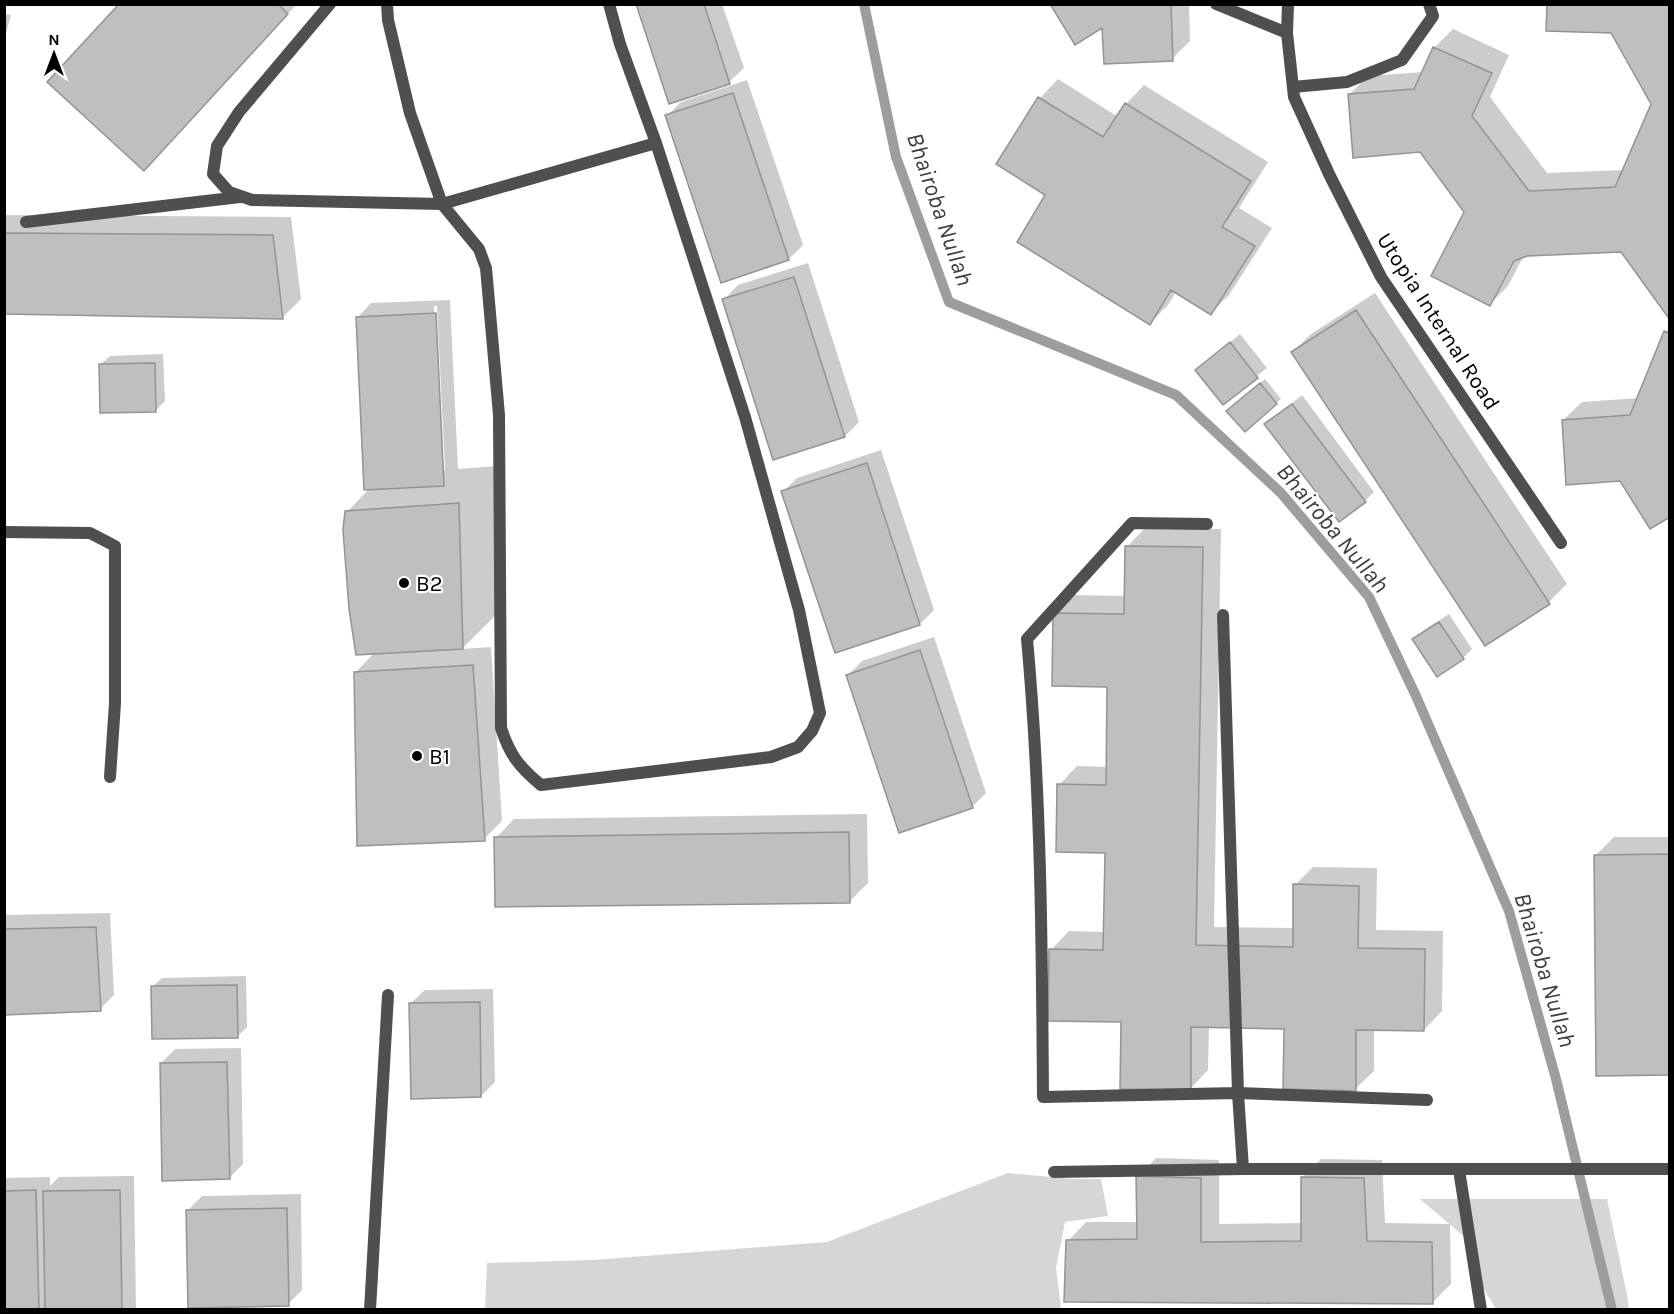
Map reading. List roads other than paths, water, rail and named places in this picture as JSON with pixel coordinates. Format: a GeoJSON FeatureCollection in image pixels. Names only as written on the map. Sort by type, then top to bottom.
{"type":"FeatureCollection","features":[{"type":"Feature","properties":{"kind":"street"},"geometry":{"type":"LineString","coordinates":[[330,4],[239,112],[217,146],[213,174],[229,192],[252,200],[442,204],[656,143]]}},
{"type":"Feature","properties":{"kind":"street"},"geometry":{"type":"LineString","coordinates":[[387,4],[410,113],[442,204],[479,249],[486,268],[499,414],[501,728],[509,751],[523,770],[541,785],[771,757],[798,747],[812,731],[820,713],[799,610],[745,417],[656,143],[620,44],[609,4]]}},
{"type":"Feature","properties":{"kind":"street"},"geometry":{"type":"LineString","coordinates":[[1216,4],[1287,33]]}},
{"type":"Feature","properties":{"kind":"street","name":"Utopia Internal Road"},"geometry":{"type":"LineString","coordinates":[[1288,4],[1287,33],[1294,97],[1329,174],[1381,277],[1561,543]]}},
{"type":"Feature","properties":{"kind":"street"},"geometry":{"type":"LineString","coordinates":[[1293,87],[1347,82],[1402,60],[1433,16],[1429,4]]}},
{"type":"Feature","properties":{"kind":"street"},"geometry":{"type":"LineString","coordinates":[[26,222],[242,196]]}},
{"type":"Feature","properties":{"kind":"street"},"geometry":{"type":"LineString","coordinates":[[1207,524],[1132,523],[1027,639],[1035,727],[1042,875],[1043,1097],[1238,1093],[1427,1100]]}},
{"type":"Feature","properties":{"kind":"street"},"geometry":{"type":"LineString","coordinates":[[4,532],[90,533],[116,546],[116,703],[110,777]]}},
{"type":"Feature","properties":{"kind":"street"},"geometry":{"type":"LineString","coordinates":[[1223,615],[1238,1093],[1243,1169]]}},
{"type":"Feature","properties":{"kind":"street"},"geometry":{"type":"LineString","coordinates":[[370,1310],[388,996]]}},
{"type":"Feature","properties":{"kind":"street"},"geometry":{"type":"LineString","coordinates":[[1054,1172],[1243,1169],[1666,1169]]}},
{"type":"Feature","properties":{"kind":"street"},"geometry":{"type":"LineString","coordinates":[[1459,1170],[1481,1310]]}},
{"type":"Feature","properties":{"kind":"waterway","name":"Bhairoba Nullah"},"geometry":{"type":"LineString","coordinates":[[864,4],[896,157],[949,302],[1176,395],[1281,493],[1369,597],[1416,696],[1509,911],[1556,1079],[1612,1310]]}},
{"type":"Feature","properties":{"kind":"place","name":"B2"},"geometry":{"type":"Point","coordinates":[404,583]}},
{"type":"Feature","properties":{"kind":"place","name":"B1"},"geometry":{"type":"Point","coordinates":[417,756]}}]}
